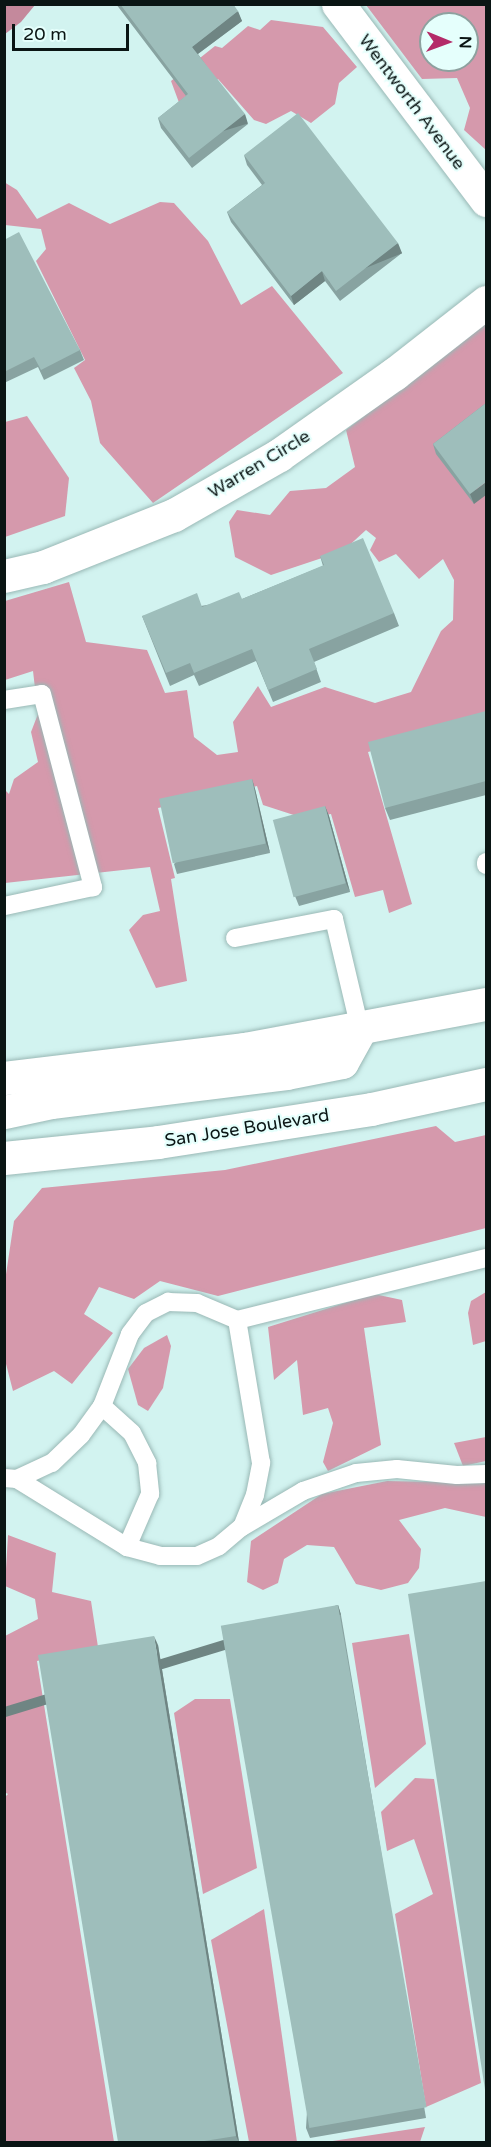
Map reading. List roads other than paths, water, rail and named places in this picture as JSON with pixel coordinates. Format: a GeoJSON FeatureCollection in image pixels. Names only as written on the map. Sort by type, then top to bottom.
{"type":"FeatureCollection","features":[{"type":"Feature","properties":{"kind":"main road","name":"Wentworth Avenue"},"geometry":{"type":"LineString","coordinates":[[338,4],[486,200]]}},
{"type":"Feature","properties":{"kind":"main road","name":"Warren Circle"},"geometry":{"type":"LineString","coordinates":[[4,576],[43,567],[183,510],[279,455],[394,374],[486,302]]}},
{"type":"Feature","properties":{"kind":"main road"},"geometry":{"type":"LineString","coordinates":[[4,1078],[144,1063],[360,1029],[486,1004]]}},
{"type":"Feature","properties":{"kind":"main road"},"geometry":{"type":"LineString","coordinates":[[4,1112],[51,1102],[286,1073],[342,1062],[360,1029]]}},
{"type":"Feature","properties":{"kind":"main road","name":"San Jose Boulevard"},"geometry":{"type":"LineString","coordinates":[[4,1158],[158,1142],[371,1109],[486,1084]]}},
{"type":"Feature","properties":{"kind":"lane"},"geometry":{"type":"LineString","coordinates":[[4,700],[42,694],[93,887],[4,906]]}},
{"type":"Feature","properties":{"kind":"lane"},"geometry":{"type":"LineString","coordinates":[[235,938],[334,919],[360,1029]]}},
{"type":"Feature","properties":{"kind":"lane"},"geometry":{"type":"LineString","coordinates":[[11,1479],[52,1463],[81,1436],[102,1406],[130,1334],[146,1313],[168,1302],[197,1303],[237,1320],[486,1258]]}},
{"type":"Feature","properties":{"kind":"lane"},"geometry":{"type":"LineString","coordinates":[[237,1320],[261,1463],[255,1496],[242,1527]]}},
{"type":"Feature","properties":{"kind":"lane"},"geometry":{"type":"LineString","coordinates":[[102,1406],[132,1433],[147,1462],[150,1494],[127,1547]]}},
{"type":"Feature","properties":{"kind":"lane"},"geometry":{"type":"LineString","coordinates":[[11,1479],[127,1547],[160,1556],[197,1556],[219,1546],[242,1527],[303,1491],[356,1473],[397,1469],[486,1474]]}}]}
